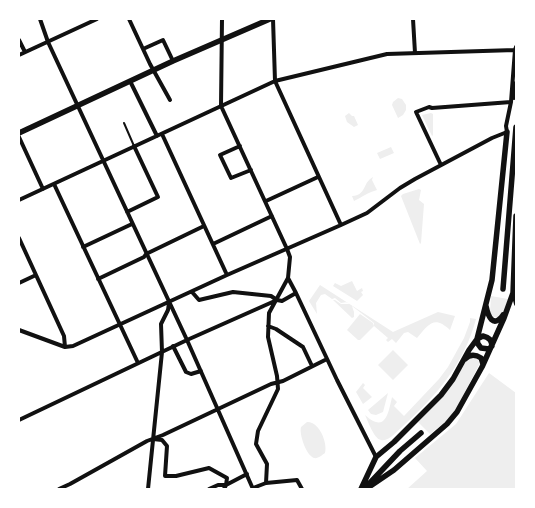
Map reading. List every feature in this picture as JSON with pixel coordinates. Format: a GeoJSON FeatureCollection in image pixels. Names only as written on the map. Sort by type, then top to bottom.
{"type":"FeatureCollection","features":[{"type":"Feature","properties":{"kind":"main road"},"geometry":{"type":"LineString","coordinates":[[19,133],[173,61],[272,19]]}},
{"type":"Feature","properties":{"kind":"main road"},"geometry":{"type":"LineString","coordinates":[[503,288],[516,127]]}},
{"type":"Feature","properties":{"kind":"main road"},"geometry":{"type":"LineString","coordinates":[[364,489],[376,457],[394,442],[441,395],[453,379],[477,340],[492,280],[506,132]]}},
{"type":"Feature","properties":{"kind":"main road"},"geometry":{"type":"LineString","coordinates":[[364,489],[394,470],[447,424],[457,412],[492,346],[513,293],[516,216]]}},
{"type":"Feature","properties":{"kind":"main road"},"geometry":{"type":"LineString","coordinates":[[487,299],[488,316],[493,320],[496,321],[500,319],[507,308]]}},
{"type":"Feature","properties":{"kind":"main road"},"geometry":{"type":"LineString","coordinates":[[477,340],[483,336],[488,338],[492,343],[492,346]]}},
{"type":"Feature","properties":{"kind":"main road"},"geometry":{"type":"LineString","coordinates":[[477,340],[480,346],[484,349],[488,349],[492,346]]}},
{"type":"Feature","properties":{"kind":"main road"},"geometry":{"type":"LineString","coordinates":[[465,359],[468,356],[476,355],[481,358],[483,365]]}},
{"type":"Feature","properties":{"kind":"main road"},"geometry":{"type":"LineString","coordinates":[[364,489],[400,451],[421,433]]}},
{"type":"Feature","properties":{"kind":"street"},"geometry":{"type":"LineString","coordinates":[[40,19],[48,42],[187,340],[253,489],[266,483],[297,480],[302,489]]}},
{"type":"Feature","properties":{"kind":"street"},"geometry":{"type":"LineString","coordinates":[[19,55],[97,19]]}},
{"type":"Feature","properties":{"kind":"street"},"geometry":{"type":"LineString","coordinates":[[129,19],[170,100]]}},
{"type":"Feature","properties":{"kind":"street"},"geometry":{"type":"LineString","coordinates":[[222,19],[222,106],[290,257],[288,278],[269,312],[268,336],[278,382],[278,389],[258,432],[256,444],[267,464],[266,483]]}},
{"type":"Feature","properties":{"kind":"street"},"geometry":{"type":"LineString","coordinates":[[272,19],[274,24],[275,81],[341,226]]}},
{"type":"Feature","properties":{"kind":"street"},"geometry":{"type":"LineString","coordinates":[[414,19],[415,53]]}},
{"type":"Feature","properties":{"kind":"street"},"geometry":{"type":"LineString","coordinates":[[19,40],[25,52]]}},
{"type":"Feature","properties":{"kind":"street"},"geometry":{"type":"LineString","coordinates":[[143,49],[163,40],[173,61]]}},
{"type":"Feature","properties":{"kind":"street"},"geometry":{"type":"LineString","coordinates":[[19,200],[275,81],[383,55],[515,48],[511,102],[506,132]]}},
{"type":"Feature","properties":{"kind":"street"},"geometry":{"type":"LineString","coordinates":[[130,81],[156,136]]}},
{"type":"Feature","properties":{"kind":"street"},"geometry":{"type":"LineString","coordinates":[[506,132],[513,107],[516,83]]}},
{"type":"Feature","properties":{"kind":"street"},"geometry":{"type":"LineString","coordinates":[[441,165],[416,112],[429,107],[511,102]]}},
{"type":"Feature","properties":{"kind":"street"},"geometry":{"type":"LineString","coordinates":[[19,330],[65,347],[73,346],[227,275],[341,226],[367,213],[400,188],[492,138],[506,132]]}},
{"type":"Feature","properties":{"kind":"street"},"geometry":{"type":"LineString","coordinates":[[162,134],[227,275]]}},
{"type":"Feature","properties":{"kind":"street"},"geometry":{"type":"LineString","coordinates":[[19,137],[43,189]]}},
{"type":"Feature","properties":{"kind":"street"},"geometry":{"type":"LineString","coordinates":[[127,212],[158,197],[134,146]]}},
{"type":"Feature","properties":{"kind":"street"},"geometry":{"type":"LineString","coordinates":[[240,146],[220,155],[231,178],[251,170]]}},
{"type":"Feature","properties":{"kind":"street"},"geometry":{"type":"LineString","coordinates":[[266,201],[318,177]]}},
{"type":"Feature","properties":{"kind":"street"},"geometry":{"type":"LineString","coordinates":[[54,184],[138,363]]}},
{"type":"Feature","properties":{"kind":"street"},"geometry":{"type":"LineString","coordinates":[[213,244],[272,216]]}},
{"type":"Feature","properties":{"kind":"street"},"geometry":{"type":"LineString","coordinates":[[83,247],[132,224]]}},
{"type":"Feature","properties":{"kind":"street"},"geometry":{"type":"LineString","coordinates":[[98,279],[204,226]]}},
{"type":"Feature","properties":{"kind":"street"},"geometry":{"type":"LineString","coordinates":[[19,238],[21,249],[36,275],[64,336],[65,347]]}},
{"type":"Feature","properties":{"kind":"street"},"geometry":{"type":"LineString","coordinates":[[19,283],[36,275]]}},
{"type":"Feature","properties":{"kind":"street"},"geometry":{"type":"LineString","coordinates":[[288,278],[376,457]]}},
{"type":"Feature","properties":{"kind":"street"},"geometry":{"type":"LineString","coordinates":[[192,292],[199,300],[233,292],[271,296],[282,301],[296,293]]}},
{"type":"Feature","properties":{"kind":"street"},"geometry":{"type":"LineString","coordinates":[[513,293],[516,304]]}},
{"type":"Feature","properties":{"kind":"street"},"geometry":{"type":"LineString","coordinates":[[19,420],[173,346],[277,300]]}},
{"type":"Feature","properties":{"kind":"street"},"geometry":{"type":"LineString","coordinates":[[148,489],[162,352],[161,324],[168,310],[169,303]]}},
{"type":"Feature","properties":{"kind":"street"},"geometry":{"type":"LineString","coordinates":[[268,326],[276,329],[303,347],[312,366]]}},
{"type":"Feature","properties":{"kind":"street"},"geometry":{"type":"LineString","coordinates":[[173,346],[186,372],[191,374],[200,371]]}},
{"type":"Feature","properties":{"kind":"street"},"geometry":{"type":"LineString","coordinates":[[59,489],[153,439],[271,384],[283,381],[327,359]]}},
{"type":"Feature","properties":{"kind":"street"},"geometry":{"type":"LineString","coordinates":[[153,439],[162,440],[167,446],[165,476],[176,476],[209,468],[227,478],[225,487]]}},
{"type":"Feature","properties":{"kind":"street"},"geometry":{"type":"LineString","coordinates":[[209,489],[218,485],[225,487],[247,474]]}},
{"type":"Feature","properties":{"kind":"lane"},"geometry":{"type":"LineString","coordinates":[[124,123],[134,146]]}},
{"type":"Feature","properties":{"kind":"shaded area"},"geometry":{"type":"Polygon","coordinates":[[[398,98],[402,99],[406,105],[406,110],[403,115],[398,118],[392,105],[398,98]]]}},
{"type":"Feature","properties":{"kind":"shaded area"},"geometry":{"type":"Polygon","coordinates":[[[349,113],[354,116],[358,125],[354,127],[347,122],[345,116],[349,113]]]}},
{"type":"Feature","properties":{"kind":"shaded area"},"geometry":{"type":"Polygon","coordinates":[[[433,114],[432,136],[422,115],[433,114]]]}},
{"type":"Feature","properties":{"kind":"shaded area"},"geometry":{"type":"Polygon","coordinates":[[[391,147],[394,153],[380,159],[377,153],[391,147]]]}},
{"type":"Feature","properties":{"kind":"shaded area"},"geometry":{"type":"Polygon","coordinates":[[[373,177],[372,180],[377,190],[354,201],[352,196],[360,193],[367,182],[373,177]]]}},
{"type":"Feature","properties":{"kind":"shaded area"},"geometry":{"type":"Polygon","coordinates":[[[419,189],[421,190],[419,200],[424,204],[420,244],[401,196],[419,189]]]}},
{"type":"Feature","properties":{"kind":"shaded area"},"geometry":{"type":"Polygon","coordinates":[[[352,281],[357,291],[362,288],[363,291],[361,292],[363,295],[357,301],[333,286],[335,283],[341,286],[352,281]]]}},
{"type":"Feature","properties":{"kind":"shaded area"},"geometry":{"type":"Polygon","coordinates":[[[320,285],[347,302],[341,303],[335,298],[332,299],[325,294],[321,295],[316,303],[317,314],[309,301],[320,285]]]}},
{"type":"Feature","properties":{"kind":"shaded area"},"geometry":{"type":"Polygon","coordinates":[[[491,296],[508,299],[505,310],[500,317],[492,317],[490,313],[491,296]]]}},
{"type":"Feature","properties":{"kind":"shaded area"},"geometry":{"type":"Polygon","coordinates":[[[333,300],[341,304],[349,304],[348,303],[393,332],[438,312],[455,316],[450,330],[444,325],[436,322],[428,325],[417,338],[408,332],[404,333],[396,343],[392,339],[388,342],[386,340],[388,338],[374,326],[374,323],[352,306],[354,317],[352,318],[333,300]]]}},
{"type":"Feature","properties":{"kind":"shaded area"},"geometry":{"type":"Polygon","coordinates":[[[360,314],[373,323],[374,326],[360,340],[358,340],[347,330],[360,314]]]}},
{"type":"Feature","properties":{"kind":"shaded area"},"geometry":{"type":"Polygon","coordinates":[[[470,318],[476,319],[471,335],[457,364],[448,378],[427,403],[393,435],[384,440],[378,439],[365,415],[377,422],[384,420],[389,410],[392,397],[397,402],[394,406],[404,416],[439,379],[448,367],[464,338],[470,318]]]}},
{"type":"Feature","properties":{"kind":"shaded area"},"geometry":{"type":"Polygon","coordinates":[[[393,350],[408,365],[393,380],[378,365],[393,350]]]}},
{"type":"Feature","properties":{"kind":"shaded area"},"geometry":{"type":"Polygon","coordinates":[[[469,357],[476,358],[480,363],[456,409],[445,422],[430,434],[418,422],[445,394],[469,357]]]}},
{"type":"Feature","properties":{"kind":"shaded area"},"geometry":{"type":"Polygon","coordinates":[[[489,373],[516,393],[516,489],[407,489],[427,471],[415,458],[456,424],[489,373]]]}},
{"type":"Feature","properties":{"kind":"shaded area"},"geometry":{"type":"Polygon","coordinates":[[[363,383],[365,385],[363,388],[372,397],[363,404],[356,392],[363,383]]]}},
{"type":"Feature","properties":{"kind":"shaded area"},"geometry":{"type":"Polygon","coordinates":[[[388,393],[383,412],[376,415],[371,414],[368,410],[388,393]]]}},
{"type":"Feature","properties":{"kind":"shaded area"},"geometry":{"type":"Polygon","coordinates":[[[307,422],[315,425],[319,429],[324,439],[326,449],[325,453],[317,458],[314,458],[308,453],[302,439],[301,427],[307,422]]]}}]}
